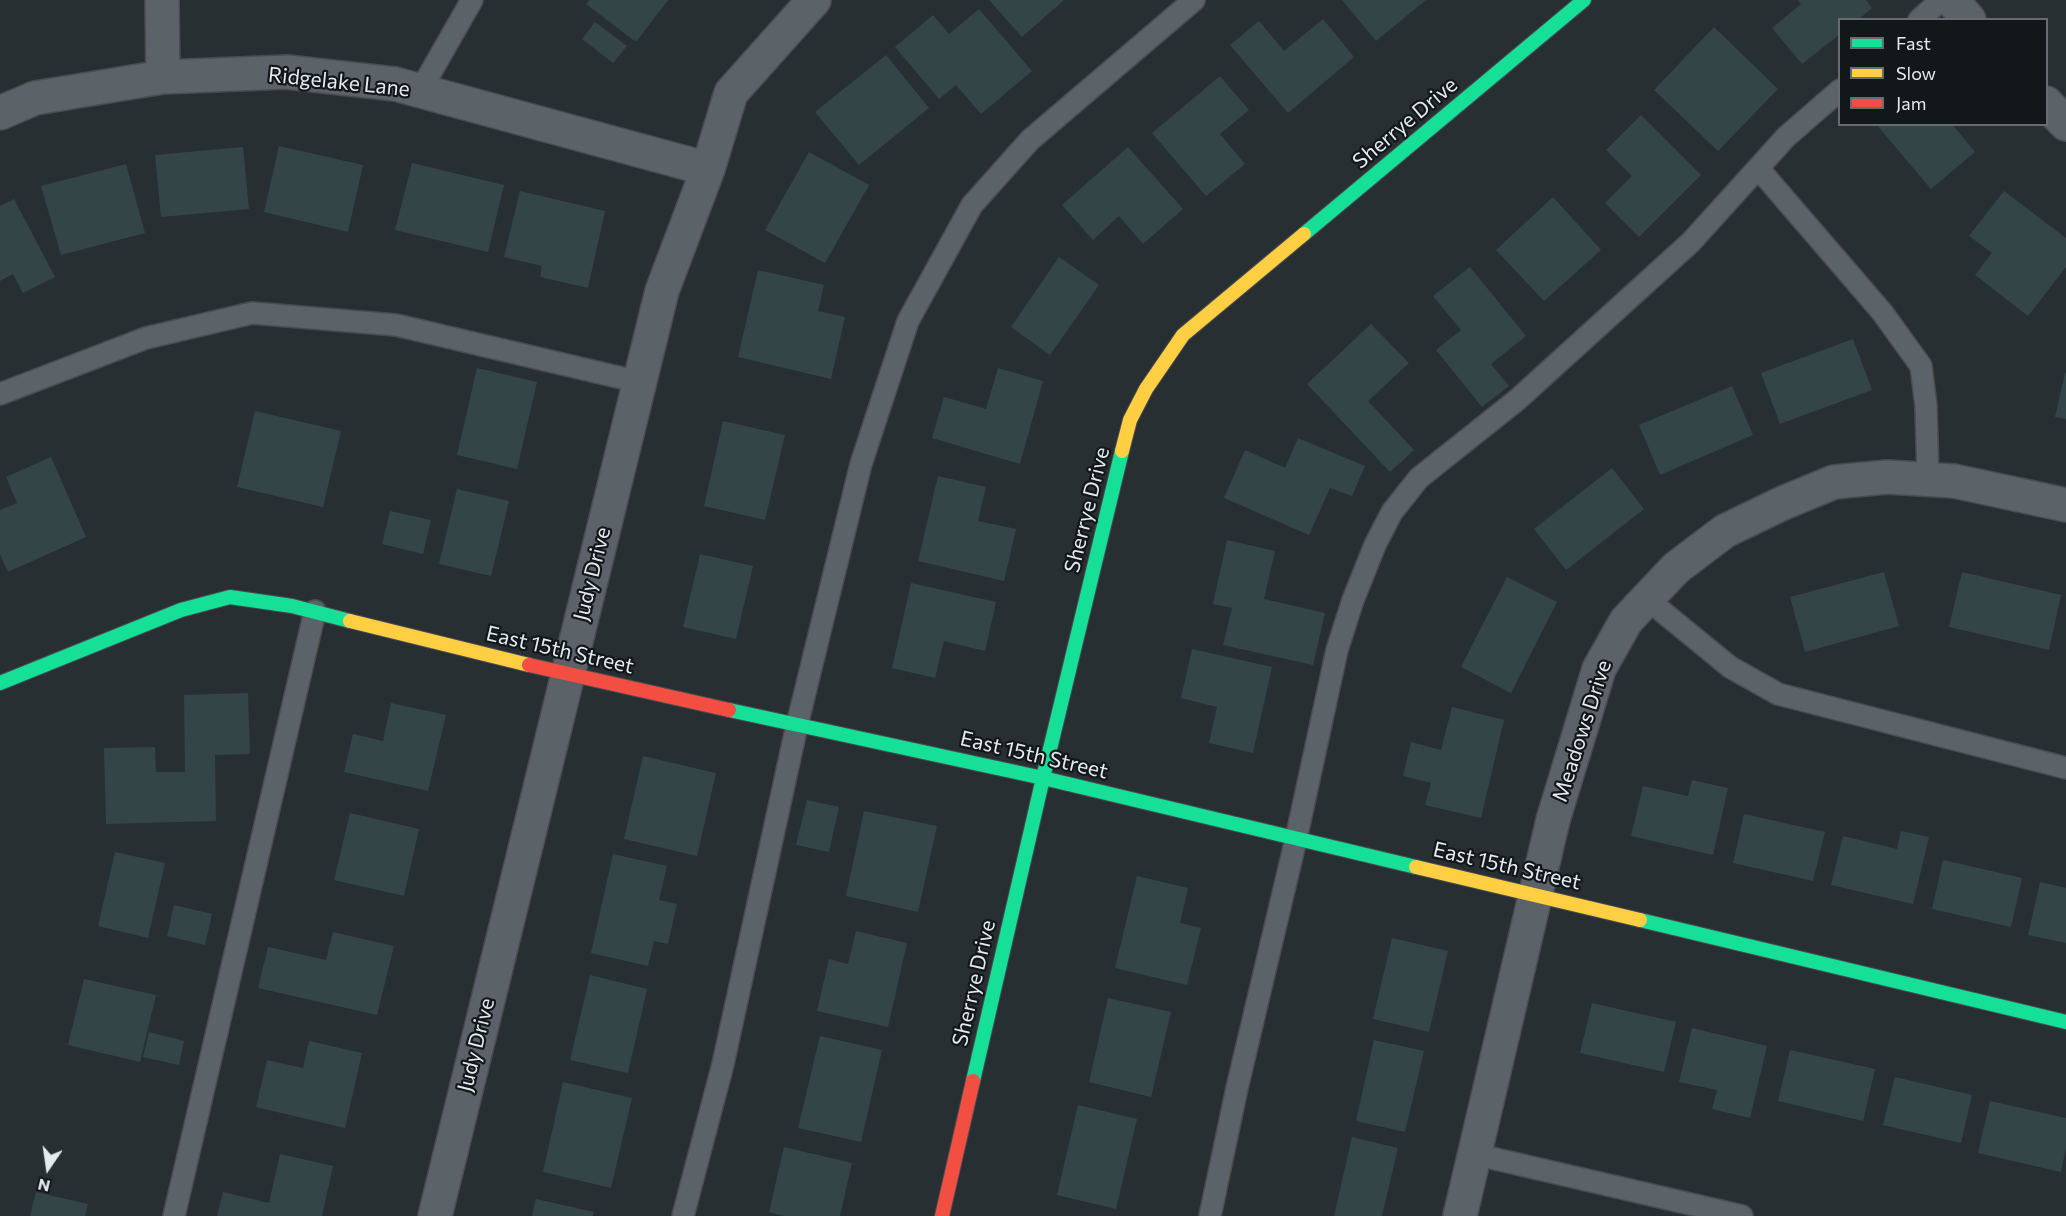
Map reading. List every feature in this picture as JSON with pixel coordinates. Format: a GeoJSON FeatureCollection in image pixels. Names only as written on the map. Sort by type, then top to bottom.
{"type":"FeatureCollection","features":[{"type":"Feature","properties":{"kind":"street"},"geometry":{"type":"LineString","coordinates":[[162,0],[163,77]]}},
{"type":"Feature","properties":{"kind":"street","name":"Judy Drive"},"geometry":{"type":"LineString","coordinates":[[435,1216],[662,291],[708,168],[731,93],[814,0]]}},
{"type":"Feature","properties":{"kind":"street","name":"Sherrye Drive"},"geometry":{"type":"LineString","coordinates":[[942,1216],[1043,778],[1130,420],[1146,389],[1183,335],[1584,0]]}},
{"type":"Feature","properties":{"kind":"street"},"geometry":{"type":"LineString","coordinates":[[1952,0],[1967,18]]}},
{"type":"Feature","properties":{"kind":"street","name":"Ridgelake Lane"},"geometry":{"type":"LineString","coordinates":[[0,113],[35,98],[163,77],[287,72],[395,84],[708,168]]}},
{"type":"Feature","properties":{"kind":"street"},"geometry":{"type":"LineString","coordinates":[[2048,105],[2066,124]]}},
{"type":"Feature","properties":{"kind":"street","name":"Meadows Drive"},"geometry":{"type":"LineString","coordinates":[[1460,1216],[1552,820],[1599,669],[1626,621],[1676,568],[1725,531],[1834,482],[1887,477],[1954,481],[2066,504]]}},
{"type":"Feature","properties":{"kind":"street","name":"East 15th Street"},"geometry":{"type":"LineString","coordinates":[[0,683],[180,610],[230,597],[315,612],[567,675],[1043,778],[2066,1022]]}},
{"type":"Feature","properties":{"kind":"lane"},"geometry":{"type":"LineString","coordinates":[[420,91],[472,0]]}},
{"type":"Feature","properties":{"kind":"lane"},"geometry":{"type":"LineString","coordinates":[[683,1216],[725,1053],[797,725],[861,464],[908,321],[972,206],[1030,140],[1194,0]]}},
{"type":"Feature","properties":{"kind":"lane"},"geometry":{"type":"LineString","coordinates":[[1921,18],[1941,0]]}},
{"type":"Feature","properties":{"kind":"lane"},"geometry":{"type":"LineString","coordinates":[[1210,1216],[1337,650],[1353,600],[1375,545],[1392,512],[1419,478],[1517,400],[1691,242],[1786,137],[1838,91]]}},
{"type":"Feature","properties":{"kind":"lane"},"geometry":{"type":"LineString","coordinates":[[1758,168],[1882,312],[1921,366],[1926,406],[1928,479]]}},
{"type":"Feature","properties":{"kind":"lane"},"geometry":{"type":"LineString","coordinates":[[0,394],[146,338],[252,313],[396,325],[639,382]]}},
{"type":"Feature","properties":{"kind":"lane"},"geometry":{"type":"LineString","coordinates":[[1647,599],[1730,667],[1778,694],[2066,768]]}},
{"type":"Feature","properties":{"kind":"lane"},"geometry":{"type":"LineString","coordinates":[[174,1216],[315,612]]}},
{"type":"Feature","properties":{"kind":"lane"},"geometry":{"type":"LineString","coordinates":[[1474,1154],[1742,1216]]}},
{"type":"Feature","properties":{"kind":"building"},"geometry":{"type":"Polygon","coordinates":[[[590,0],[668,0],[636,42],[586,4],[590,0]]]}},
{"type":"Feature","properties":{"kind":"building"},"geometry":{"type":"Polygon","coordinates":[[[989,0],[1064,0],[1022,37],[989,0]]]}},
{"type":"Feature","properties":{"kind":"building"},"geometry":{"type":"Polygon","coordinates":[[[1342,0],[1426,0],[1376,41],[1342,0]]]}},
{"type":"Feature","properties":{"kind":"building"},"geometry":{"type":"Polygon","coordinates":[[[1798,0],[1866,0],[1872,8],[1860,18],[1838,18],[1838,36],[1802,64],[1772,28],[1801,4],[1798,0]]]}},
{"type":"Feature","properties":{"kind":"building"},"geometry":{"type":"Polygon","coordinates":[[[979,9],[1032,71],[981,114],[956,85],[939,99],[895,47],[933,15],[949,34],[979,9]]]}},
{"type":"Feature","properties":{"kind":"building"},"geometry":{"type":"Polygon","coordinates":[[[1323,19],[1354,57],[1288,113],[1230,45],[1259,21],[1284,51],[1323,19]]]}},
{"type":"Feature","properties":{"kind":"building"},"geometry":{"type":"Polygon","coordinates":[[[595,22],[627,46],[613,63],[582,39],[595,22]]]}},
{"type":"Feature","properties":{"kind":"building"},"geometry":{"type":"Polygon","coordinates":[[[1714,27],[1778,89],[1718,151],[1654,90],[1714,27]]]}},
{"type":"Feature","properties":{"kind":"building"},"geometry":{"type":"Polygon","coordinates":[[[886,55],[929,108],[859,165],[815,112],[886,55]]]}},
{"type":"Feature","properties":{"kind":"building"},"geometry":{"type":"Polygon","coordinates":[[[1220,76],[1249,110],[1220,134],[1245,164],[1206,196],[1152,133],[1220,76]]]}},
{"type":"Feature","properties":{"kind":"building"},"geometry":{"type":"Polygon","coordinates":[[[1641,115],[1701,175],[1639,237],[1605,203],[1632,176],[1606,150],[1641,115]]]}},
{"type":"Feature","properties":{"kind":"building"},"geometry":{"type":"Polygon","coordinates":[[[1878,126],[1954,126],[1975,152],[1931,189],[1878,126]]]}},
{"type":"Feature","properties":{"kind":"building"},"geometry":{"type":"Polygon","coordinates":[[[279,146],[363,165],[348,232],[264,212],[279,146]]]}},
{"type":"Feature","properties":{"kind":"building"},"geometry":{"type":"Polygon","coordinates":[[[243,147],[249,209],[161,217],[155,155],[243,147]]]}},
{"type":"Feature","properties":{"kind":"building"},"geometry":{"type":"Polygon","coordinates":[[[1128,147],[1183,209],[1143,244],[1119,216],[1093,240],[1062,205],[1128,147]]]}},
{"type":"Feature","properties":{"kind":"building"},"geometry":{"type":"Polygon","coordinates":[[[809,152],[869,185],[825,263],[765,230],[809,152]]]}},
{"type":"Feature","properties":{"kind":"building"},"geometry":{"type":"Polygon","coordinates":[[[412,163],[504,185],[488,252],[395,230],[412,163]]]}},
{"type":"Feature","properties":{"kind":"building"},"geometry":{"type":"Polygon","coordinates":[[[126,164],[145,233],[61,255],[41,186],[126,164]]]}},
{"type":"Feature","properties":{"kind":"building"},"geometry":{"type":"Polygon","coordinates":[[[520,191],[605,211],[588,288],[540,277],[542,266],[504,257],[520,191]]]}},
{"type":"Feature","properties":{"kind":"building"},"geometry":{"type":"Polygon","coordinates":[[[2004,191],[2066,238],[2066,267],[2028,316],[1975,275],[1992,253],[1969,236],[2004,191]]]}},
{"type":"Feature","properties":{"kind":"building"},"geometry":{"type":"Polygon","coordinates":[[[1553,197],[1601,250],[1544,301],[1496,250],[1553,197]]]}},
{"type":"Feature","properties":{"kind":"building"},"geometry":{"type":"Polygon","coordinates":[[[14,199],[55,277],[23,293],[13,274],[0,281],[0,206],[14,199]]]}},
{"type":"Feature","properties":{"kind":"building"},"geometry":{"type":"Polygon","coordinates":[[[1059,257],[1099,285],[1050,355],[1011,327],[1059,257]]]}},
{"type":"Feature","properties":{"kind":"building"},"geometry":{"type":"Polygon","coordinates":[[[1470,267],[1526,336],[1491,364],[1509,386],[1482,407],[1436,350],[1461,330],[1433,296],[1470,267]]]}},
{"type":"Feature","properties":{"kind":"building"},"geometry":{"type":"Polygon","coordinates":[[[758,270],[824,285],[818,311],[845,317],[831,379],[738,357],[758,270]]]}},
{"type":"Feature","properties":{"kind":"building"},"geometry":{"type":"Polygon","coordinates":[[[1371,324],[1409,363],[1368,401],[1414,450],[1390,472],[1307,384],[1371,324]]]}},
{"type":"Feature","properties":{"kind":"building"},"geometry":{"type":"Polygon","coordinates":[[[1853,339],[1872,390],[1780,424],[1761,373],[1853,339]]]}},
{"type":"Feature","properties":{"kind":"building"},"geometry":{"type":"Polygon","coordinates":[[[477,368],[537,382],[517,469],[457,455],[477,368]]]}},
{"type":"Feature","properties":{"kind":"building"},"geometry":{"type":"Polygon","coordinates":[[[998,368],[1043,381],[1020,464],[932,438],[944,397],[986,409],[998,368]]]}},
{"type":"Feature","properties":{"kind":"building"},"geometry":{"type":"Polygon","coordinates":[[[2066,373],[2066,419],[2055,417],[2066,373]]]}},
{"type":"Feature","properties":{"kind":"building"},"geometry":{"type":"Polygon","coordinates":[[[1732,386],[1753,435],[1660,475],[1639,425],[1732,386]]]}},
{"type":"Feature","properties":{"kind":"building"},"geometry":{"type":"Polygon","coordinates":[[[255,411],[341,431],[323,507],[237,487],[255,411]]]}},
{"type":"Feature","properties":{"kind":"building"},"geometry":{"type":"Polygon","coordinates":[[[723,421],[785,435],[765,520],[704,506],[723,421]]]}},
{"type":"Feature","properties":{"kind":"building"},"geometry":{"type":"Polygon","coordinates":[[[1298,438],[1365,466],[1352,496],[1330,488],[1309,535],[1224,498],[1245,450],[1285,468],[1298,438]]]}},
{"type":"Feature","properties":{"kind":"building"},"geometry":{"type":"Polygon","coordinates":[[[51,457],[86,537],[8,572],[0,554],[0,510],[17,503],[6,477],[51,457]]]}},
{"type":"Feature","properties":{"kind":"building"},"geometry":{"type":"Polygon","coordinates":[[[1612,468],[1644,509],[1566,570],[1534,529],[1612,468]]]}},
{"type":"Feature","properties":{"kind":"building"},"geometry":{"type":"Polygon","coordinates":[[[938,476],[986,487],[978,521],[1016,529],[1004,581],[918,561],[938,476]]]}},
{"type":"Feature","properties":{"kind":"building"},"geometry":{"type":"Polygon","coordinates":[[[457,489],[509,501],[491,576],[439,564],[457,489]]]}},
{"type":"Feature","properties":{"kind":"building"},"geometry":{"type":"Polygon","coordinates":[[[390,511],[431,520],[423,554],[382,544],[390,511]]]}},
{"type":"Feature","properties":{"kind":"building"},"geometry":{"type":"Polygon","coordinates":[[[1227,540],[1275,551],[1264,599],[1325,613],[1313,665],[1223,645],[1232,608],[1213,604],[1227,540]]]}},
{"type":"Feature","properties":{"kind":"building"},"geometry":{"type":"Polygon","coordinates":[[[700,554],[753,566],[736,639],[683,627],[700,554]]]}},
{"type":"Feature","properties":{"kind":"building"},"geometry":{"type":"Polygon","coordinates":[[[1884,572],[1899,626],[1805,652],[1790,597],[1884,572]]]}},
{"type":"Feature","properties":{"kind":"building"},"geometry":{"type":"Polygon","coordinates":[[[1962,572],[2061,595],[2049,650],[1949,627],[1962,572]]]}},
{"type":"Feature","properties":{"kind":"building"},"geometry":{"type":"Polygon","coordinates":[[[1507,577],[1557,602],[1511,693],[1461,667],[1507,577]]]}},
{"type":"Feature","properties":{"kind":"building"},"geometry":{"type":"Polygon","coordinates":[[[911,583],[996,602],[985,651],[944,641],[935,678],[892,668],[911,583]]]}},
{"type":"Feature","properties":{"kind":"building"},"geometry":{"type":"Polygon","coordinates":[[[1192,649],[1272,667],[1253,753],[1209,743],[1217,707],[1181,698],[1192,649]]]}},
{"type":"Feature","properties":{"kind":"building"},"geometry":{"type":"Polygon","coordinates":[[[248,693],[250,754],[215,755],[216,821],[106,824],[104,748],[155,747],[156,772],[185,772],[184,695],[248,693]]]}},
{"type":"Feature","properties":{"kind":"building"},"geometry":{"type":"Polygon","coordinates":[[[391,703],[446,715],[428,791],[344,772],[353,734],[383,741],[391,703]]]}},
{"type":"Feature","properties":{"kind":"building"},"geometry":{"type":"Polygon","coordinates":[[[1452,707],[1504,720],[1481,818],[1425,805],[1431,783],[1403,776],[1411,742],[1441,750],[1452,707]]]}},
{"type":"Feature","properties":{"kind":"building"},"geometry":{"type":"Polygon","coordinates":[[[643,756],[716,773],[697,856],[624,839],[643,756]]]}},
{"type":"Feature","properties":{"kind":"building"},"geometry":{"type":"Polygon","coordinates":[[[1692,780],[1728,788],[1713,855],[1631,836],[1643,786],[1688,796],[1692,780]]]}},
{"type":"Feature","properties":{"kind":"building"},"geometry":{"type":"Polygon","coordinates":[[[807,800],[839,807],[829,852],[796,845],[807,800]]]}},
{"type":"Feature","properties":{"kind":"building"},"geometry":{"type":"Polygon","coordinates":[[[864,811],[937,826],[918,912],[846,896],[864,811]]]}},
{"type":"Feature","properties":{"kind":"building"},"geometry":{"type":"Polygon","coordinates":[[[350,813],[419,829],[404,896],[334,880],[350,813]]]}},
{"type":"Feature","properties":{"kind":"building"},"geometry":{"type":"Polygon","coordinates":[[[1744,814],[1825,832],[1813,881],[1733,863],[1744,814]]]}},
{"type":"Feature","properties":{"kind":"building"},"geometry":{"type":"Polygon","coordinates":[[[1901,831],[1929,837],[1913,904],[1831,885],[1843,836],[1897,849],[1901,831]]]}},
{"type":"Feature","properties":{"kind":"building"},"geometry":{"type":"Polygon","coordinates":[[[115,852],[165,863],[148,938],[98,926],[115,852]]]}},
{"type":"Feature","properties":{"kind":"building"},"geometry":{"type":"Polygon","coordinates":[[[613,854],[667,866],[659,900],[677,904],[668,944],[654,941],[648,966],[591,953],[613,854]]]}},
{"type":"Feature","properties":{"kind":"building"},"geometry":{"type":"Polygon","coordinates":[[[1943,860],[2022,878],[2011,927],[1932,909],[1943,860]]]}},
{"type":"Feature","properties":{"kind":"building"},"geometry":{"type":"Polygon","coordinates":[[[1137,876],[1188,888],[1180,923],[1201,928],[1187,985],[1115,968],[1137,876]]]}},
{"type":"Feature","properties":{"kind":"building"},"geometry":{"type":"Polygon","coordinates":[[[2040,882],[2066,888],[2066,943],[2028,935],[2040,882]]]}},
{"type":"Feature","properties":{"kind":"building"},"geometry":{"type":"Polygon","coordinates":[[[174,905],[212,914],[205,945],[167,936],[174,905]]]}},
{"type":"Feature","properties":{"kind":"building"},"geometry":{"type":"Polygon","coordinates":[[[856,931],[907,943],[888,1027],[817,1011],[829,959],[848,964],[856,931]]]}},
{"type":"Feature","properties":{"kind":"building"},"geometry":{"type":"Polygon","coordinates":[[[333,932],[394,946],[377,1015],[258,988],[268,947],[326,960],[333,932]]]}},
{"type":"Feature","properties":{"kind":"building"},"geometry":{"type":"Polygon","coordinates":[[[1392,938],[1448,951],[1429,1032],[1373,1019],[1392,938]]]}},
{"type":"Feature","properties":{"kind":"building"},"geometry":{"type":"Polygon","coordinates":[[[590,975],[647,989],[628,1073],[570,1060],[590,975]]]}},
{"type":"Feature","properties":{"kind":"building"},"geometry":{"type":"Polygon","coordinates":[[[84,979],[156,995],[140,1062],[68,1045],[84,979]]]}},
{"type":"Feature","properties":{"kind":"building"},"geometry":{"type":"Polygon","coordinates":[[[1108,998],[1171,1012],[1151,1097],[1089,1082],[1108,998]]]}},
{"type":"Feature","properties":{"kind":"building"},"geometry":{"type":"Polygon","coordinates":[[[1592,1003],[1676,1022],[1664,1072],[1580,1053],[1592,1003]]]}},
{"type":"Feature","properties":{"kind":"building"},"geometry":{"type":"Polygon","coordinates":[[[1692,1028],[1767,1046],[1750,1118],[1712,1109],[1717,1090],[1679,1082],[1692,1028]]]}},
{"type":"Feature","properties":{"kind":"building"},"geometry":{"type":"Polygon","coordinates":[[[149,1032],[184,1041],[179,1065],[143,1057],[149,1032]]]}},
{"type":"Feature","properties":{"kind":"building"},"geometry":{"type":"Polygon","coordinates":[[[820,1036],[882,1050],[861,1142],[798,1128],[820,1036]]]}},
{"type":"Feature","properties":{"kind":"building"},"geometry":{"type":"Polygon","coordinates":[[[1374,1040],[1424,1051],[1405,1132],[1356,1121],[1374,1040]]]}},
{"type":"Feature","properties":{"kind":"building"},"geometry":{"type":"Polygon","coordinates":[[[309,1041],[362,1053],[345,1128],[256,1107],[267,1060],[303,1068],[309,1041]]]}},
{"type":"Feature","properties":{"kind":"building"},"geometry":{"type":"Polygon","coordinates":[[[1790,1050],[1875,1069],[1863,1121],[1778,1101],[1790,1050]]]}},
{"type":"Feature","properties":{"kind":"building"},"geometry":{"type":"Polygon","coordinates":[[[1895,1077],[1972,1095],[1961,1143],[1883,1125],[1895,1077]]]}},
{"type":"Feature","properties":{"kind":"building"},"geometry":{"type":"Polygon","coordinates":[[[563,1082],[632,1098],[611,1188],[543,1172],[563,1082]]]}},
{"type":"Feature","properties":{"kind":"building"},"geometry":{"type":"Polygon","coordinates":[[[1990,1101],[2066,1118],[2066,1148],[2061,1172],[1978,1153],[1990,1101]]]}},
{"type":"Feature","properties":{"kind":"building"},"geometry":{"type":"Polygon","coordinates":[[[1078,1105],[1137,1119],[1116,1209],[1057,1195],[1078,1105]]]}},
{"type":"Feature","properties":{"kind":"building"},"geometry":{"type":"Polygon","coordinates":[[[1352,1137],[1398,1148],[1382,1216],[1334,1216],[1352,1137]]]}},
{"type":"Feature","properties":{"kind":"building"},"geometry":{"type":"Polygon","coordinates":[[[784,1147],[852,1163],[840,1216],[784,1216],[769,1212],[784,1147]]]}},
{"type":"Feature","properties":{"kind":"building"},"geometry":{"type":"Polygon","coordinates":[[[280,1154],[333,1166],[322,1216],[217,1216],[223,1192],[269,1203],[280,1154]]]}},
{"type":"Feature","properties":{"kind":"building"},"geometry":{"type":"Polygon","coordinates":[[[36,1192],[88,1204],[85,1216],[30,1216],[36,1192]]]}},
{"type":"Feature","properties":{"kind":"building"},"geometry":{"type":"Polygon","coordinates":[[[536,1199],[594,1212],[593,1216],[532,1216],[536,1199]]]}},
{"type":"Feature","properties":{"kind":"traffic: fast"},"geometry":{"type":"LineString","coordinates":[[1304,234],[1584,0]]}},
{"type":"Feature","properties":{"kind":"traffic: fast"},"geometry":{"type":"LineString","coordinates":[[973,1081],[1122,451]]}},
{"type":"Feature","properties":{"kind":"traffic: fast"},"geometry":{"type":"LineString","coordinates":[[0,683],[181,610],[230,597],[292,606],[350,621]]}},
{"type":"Feature","properties":{"kind":"traffic: fast"},"geometry":{"type":"LineString","coordinates":[[729,710],[1043,778],[1416,867]]}},
{"type":"Feature","properties":{"kind":"traffic: fast"},"geometry":{"type":"LineString","coordinates":[[1640,920],[2066,1022]]}},
{"type":"Feature","properties":{"kind":"traffic: slow"},"geometry":{"type":"LineString","coordinates":[[1122,451],[1130,420],[1146,389],[1183,335],[1304,234]]}},
{"type":"Feature","properties":{"kind":"traffic: slow"},"geometry":{"type":"LineString","coordinates":[[350,621],[529,665]]}},
{"type":"Feature","properties":{"kind":"traffic: slow"},"geometry":{"type":"LineString","coordinates":[[1416,867],[1640,920]]}},
{"type":"Feature","properties":{"kind":"traffic: jam"},"geometry":{"type":"LineString","coordinates":[[529,665],[729,710]]}},
{"type":"Feature","properties":{"kind":"traffic: jam"},"geometry":{"type":"LineString","coordinates":[[942,1216],[973,1081]]}}]}
